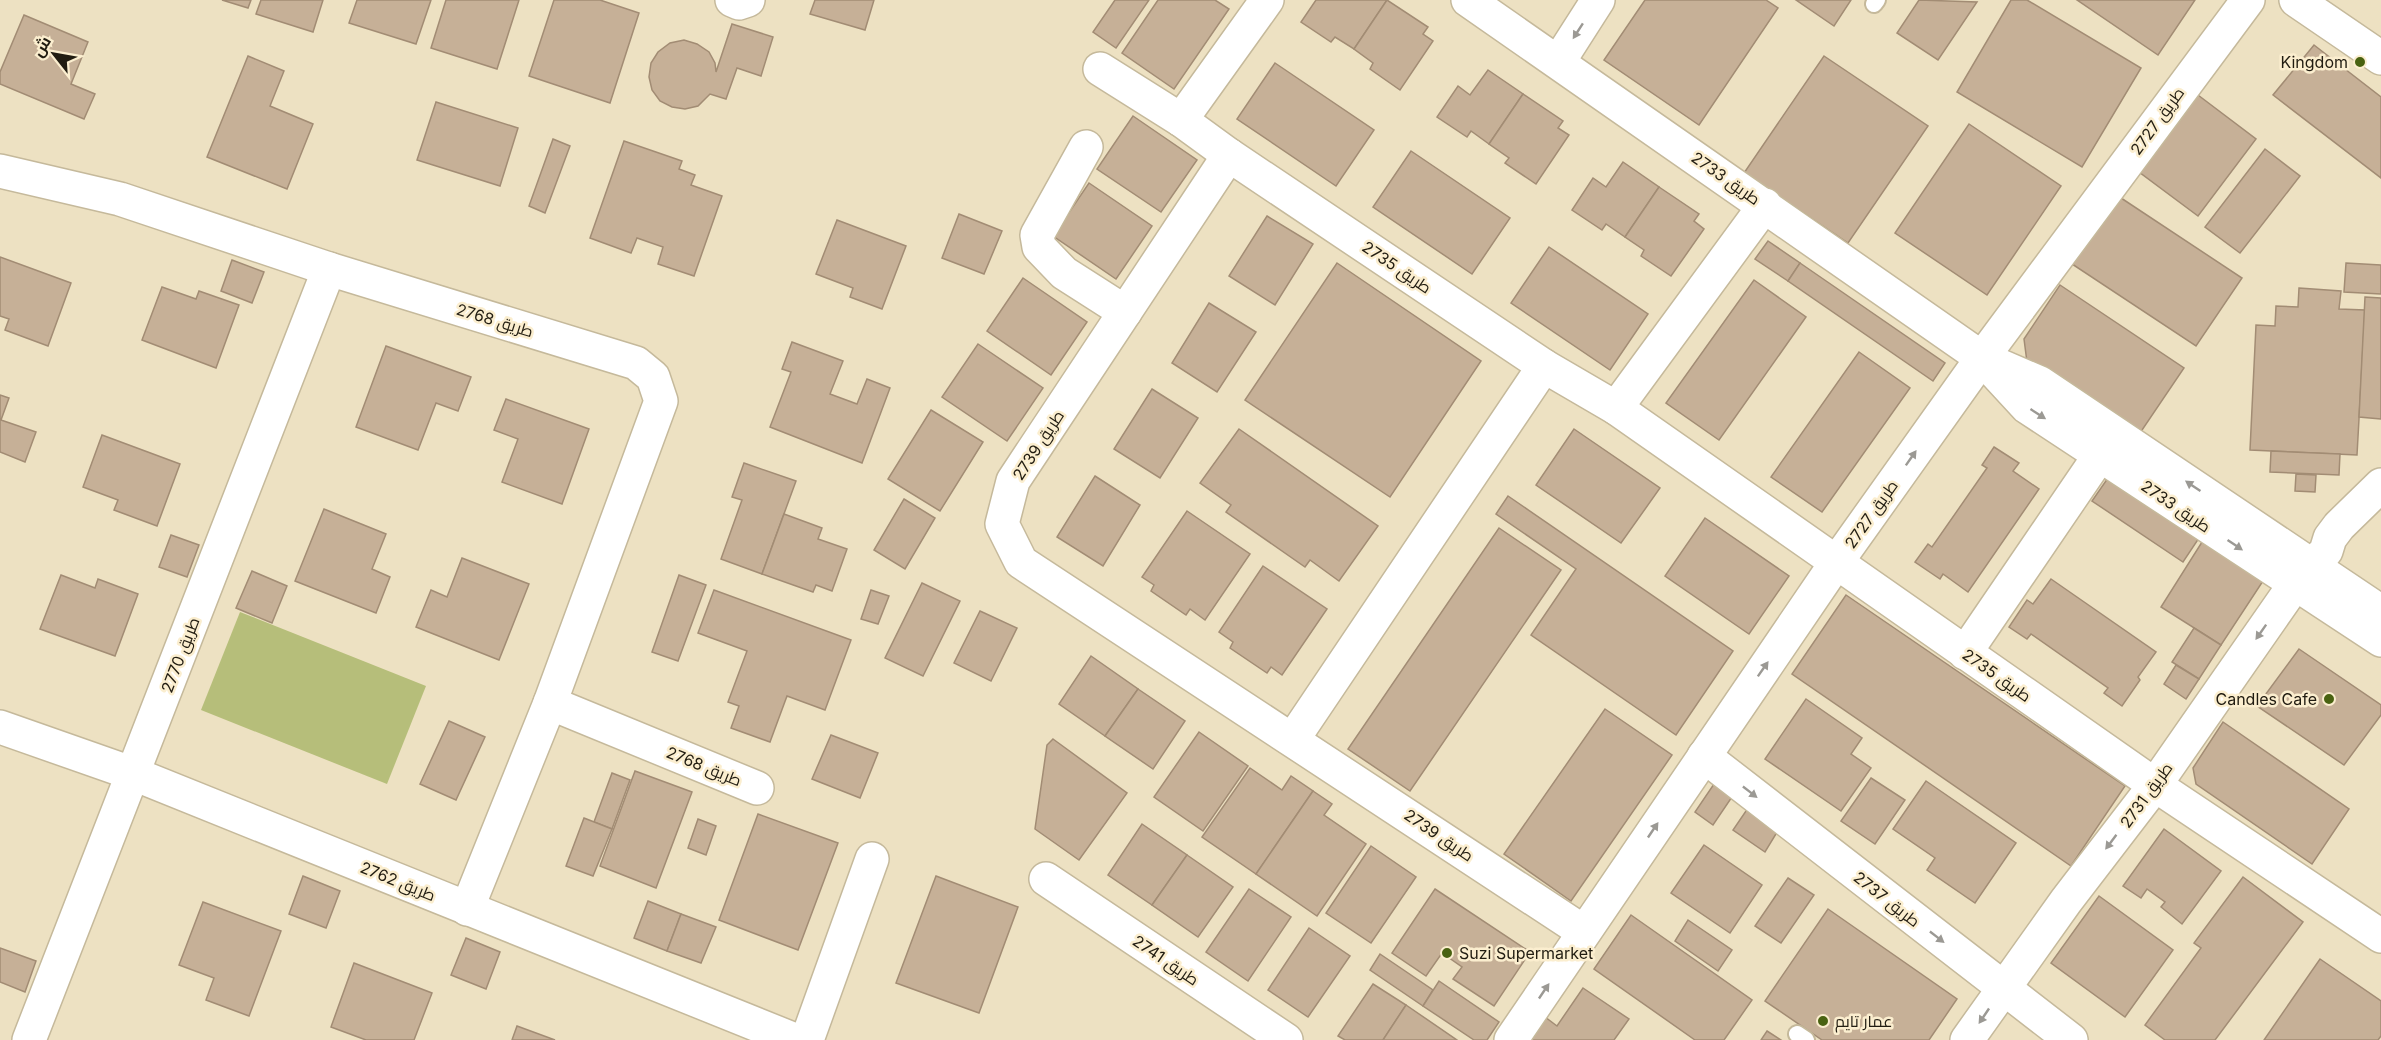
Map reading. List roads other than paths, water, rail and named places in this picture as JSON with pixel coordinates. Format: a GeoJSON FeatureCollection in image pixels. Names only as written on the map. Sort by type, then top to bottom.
{"type":"FeatureCollection","features":[{"type":"Feature","properties":{"kind":"street"},"geometry":{"type":"LineString","coordinates":[[732,0],[739,3],[748,0]]}},
{"type":"Feature","properties":{"kind":"street"},"geometry":{"type":"LineString","coordinates":[[1181,120],[1267,0]]}},
{"type":"Feature","properties":{"kind":"street","name":"طريق 2733"},"geometry":{"type":"LineString","coordinates":[[1468,0],[1559,61],[1982,358],[2040,384],[2310,567],[2381,612]]}},
{"type":"Feature","properties":{"kind":"street"},"geometry":{"type":"LineString","coordinates":[[1559,61],[1598,0]]}},
{"type":"Feature","properties":{"kind":"street","name":"طريق 2727"},"geometry":{"type":"LineString","coordinates":[[1511,1040],[1836,563],[1982,358],[2248,0]]}},
{"type":"Feature","properties":{"kind":"street"},"geometry":{"type":"LineString","coordinates":[[2296,0],[2381,58]]}},
{"type":"Feature","properties":{"kind":"street"},"geometry":{"type":"LineString","coordinates":[[2328,0],[2381,36]]}},
{"type":"Feature","properties":{"kind":"street","name":"طريق 2735"},"geometry":{"type":"LineString","coordinates":[[1100,69],[1181,120],[1229,155],[1544,366],[1616,408],[2155,785],[2381,936]]}},
{"type":"Feature","properties":{"kind":"street"},"geometry":{"type":"LineString","coordinates":[[1086,147],[1037,234],[1039,247],[1064,273],[1125,312]]}},
{"type":"Feature","properties":{"kind":"street","name":"طريق 2739"},"geometry":{"type":"LineString","coordinates":[[1229,155],[1013,481],[1002,524],[1021,561],[1584,932]]}},
{"type":"Feature","properties":{"kind":"street","name":"طريق 2768"},"geometry":{"type":"LineString","coordinates":[[0,171],[120,199],[329,269],[636,363],[653,377],[661,401],[550,703],[467,909]]}},
{"type":"Feature","properties":{"kind":"street"},"geometry":{"type":"LineString","coordinates":[[1616,408],[1765,205]]}},
{"type":"Feature","properties":{"kind":"street","name":"طريق 2770"},"geometry":{"type":"LineString","coordinates":[[29,1040],[329,269]]}},
{"type":"Feature","properties":{"kind":"street","name":"طريق 2733"},"geometry":{"type":"LineString","coordinates":[[1982,358],[2027,407],[2100,455],[2310,567],[2381,640]]}},
{"type":"Feature","properties":{"kind":"street"},"geometry":{"type":"LineString","coordinates":[[1293,739],[1544,366]]}},
{"type":"Feature","properties":{"kind":"street"},"geometry":{"type":"LineString","coordinates":[[1965,653],[2100,455]]}},
{"type":"Feature","properties":{"kind":"street","name":"طريق 2731"},"geometry":{"type":"LineString","coordinates":[[1967,1040],[2002,989],[2155,785],[2339,526],[2381,485]]}},
{"type":"Feature","properties":{"kind":"street"},"geometry":{"type":"LineString","coordinates":[[2310,567],[2350,542],[2381,513]]}},
{"type":"Feature","properties":{"kind":"street","name":"طريق 2768"},"geometry":{"type":"LineString","coordinates":[[550,703],[758,788]]}},
{"type":"Feature","properties":{"kind":"street","name":"طريق 2762"},"geometry":{"type":"LineString","coordinates":[[0,727],[134,774],[795,1040]]}},
{"type":"Feature","properties":{"kind":"street","name":"طريق 2737"},"geometry":{"type":"LineString","coordinates":[[1704,756],[2002,989],[2071,1040]]}},
{"type":"Feature","properties":{"kind":"street"},"geometry":{"type":"LineString","coordinates":[[807,1040],[872,860]]}},
{"type":"Feature","properties":{"kind":"street","name":"طريق 2741"},"geometry":{"type":"LineString","coordinates":[[1046,879],[1286,1040]]}},
{"type":"Feature","properties":{"kind":"place","name":"Kingdom"},"geometry":{"type":"Point","coordinates":[2360,62]}},
{"type":"Feature","properties":{"kind":"place","name":"Candles Cafe"},"geometry":{"type":"Point","coordinates":[2329,699]}},
{"type":"Feature","properties":{"kind":"place","name":"Suzi Supermarket"},"geometry":{"type":"Point","coordinates":[1447,953]}},
{"type":"Feature","properties":{"kind":"place","name":"عمار تايم"},"geometry":{"type":"Point","coordinates":[1823,1021]}}]}
